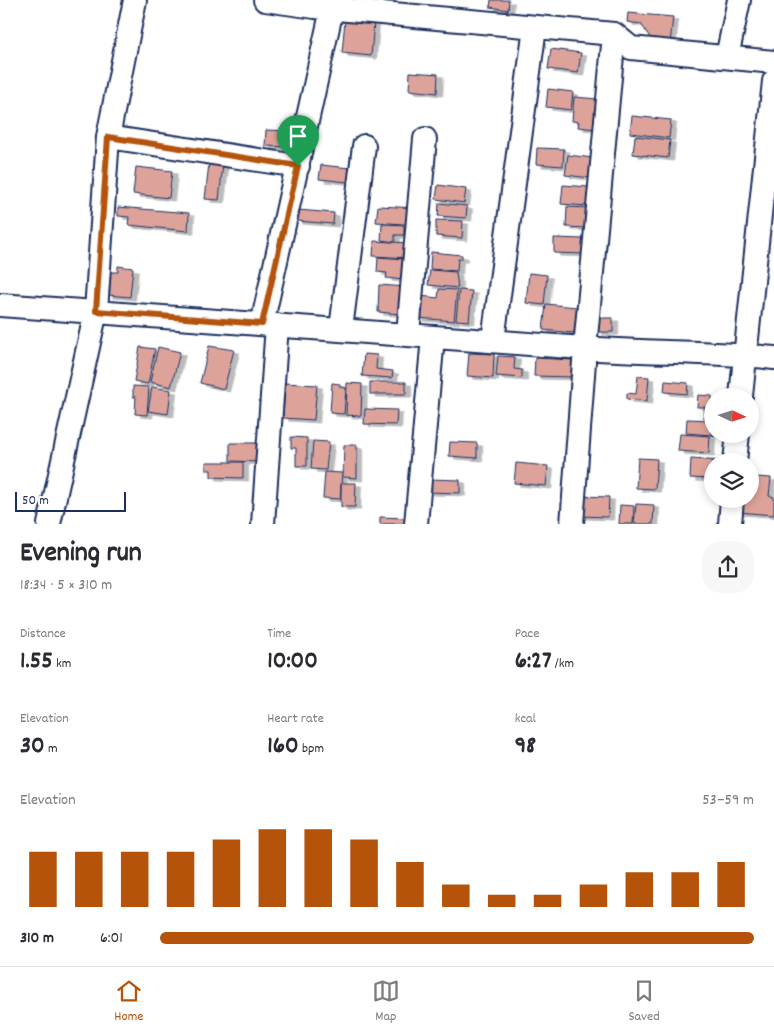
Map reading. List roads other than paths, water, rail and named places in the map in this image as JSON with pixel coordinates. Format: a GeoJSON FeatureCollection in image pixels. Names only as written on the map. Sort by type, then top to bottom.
{"type":"FeatureCollection","features":[{"type":"Feature","properties":{"kind":"street"},"geometry":{"type":"LineString","coordinates":[[49,524],[96,311],[108,137],[135,0]]}},
{"type":"Feature","properties":{"kind":"street"},"geometry":{"type":"LineString","coordinates":[[265,0],[614,34],[631,48],[774,62]]}},
{"type":"Feature","properties":{"kind":"street"},"geometry":{"type":"LineString","coordinates":[[727,57],[739,0]]}},
{"type":"Feature","properties":{"kind":"street"},"geometry":{"type":"LineString","coordinates":[[263,524],[269,324],[298,166],[321,5]]}},
{"type":"Feature","properties":{"kind":"street"},"geometry":{"type":"LineString","coordinates":[[493,340],[535,27]]}},
{"type":"Feature","properties":{"kind":"street"},"geometry":{"type":"LineString","coordinates":[[572,524],[585,348],[614,34]]}},
{"type":"Feature","properties":{"kind":"street"},"geometry":{"type":"LineString","coordinates":[[742,388],[774,81]]}},
{"type":"Feature","properties":{"kind":"street"},"geometry":{"type":"LineString","coordinates":[[108,137],[298,166]]}},
{"type":"Feature","properties":{"kind":"street"},"geometry":{"type":"LineString","coordinates":[[408,334],[425,139]]}},
{"type":"Feature","properties":{"kind":"street"},"geometry":{"type":"LineString","coordinates":[[341,329],[364,146]]}},
{"type":"Feature","properties":{"kind":"street"},"geometry":{"type":"LineString","coordinates":[[0,305],[585,348],[774,358]]}},
{"type":"Feature","properties":{"kind":"street"},"geometry":{"type":"LineString","coordinates":[[416,524],[433,337]]}},
{"type":"Feature","properties":{"kind":"street"},"geometry":{"type":"LineString","coordinates":[[730,524],[731,508]]}}]}
